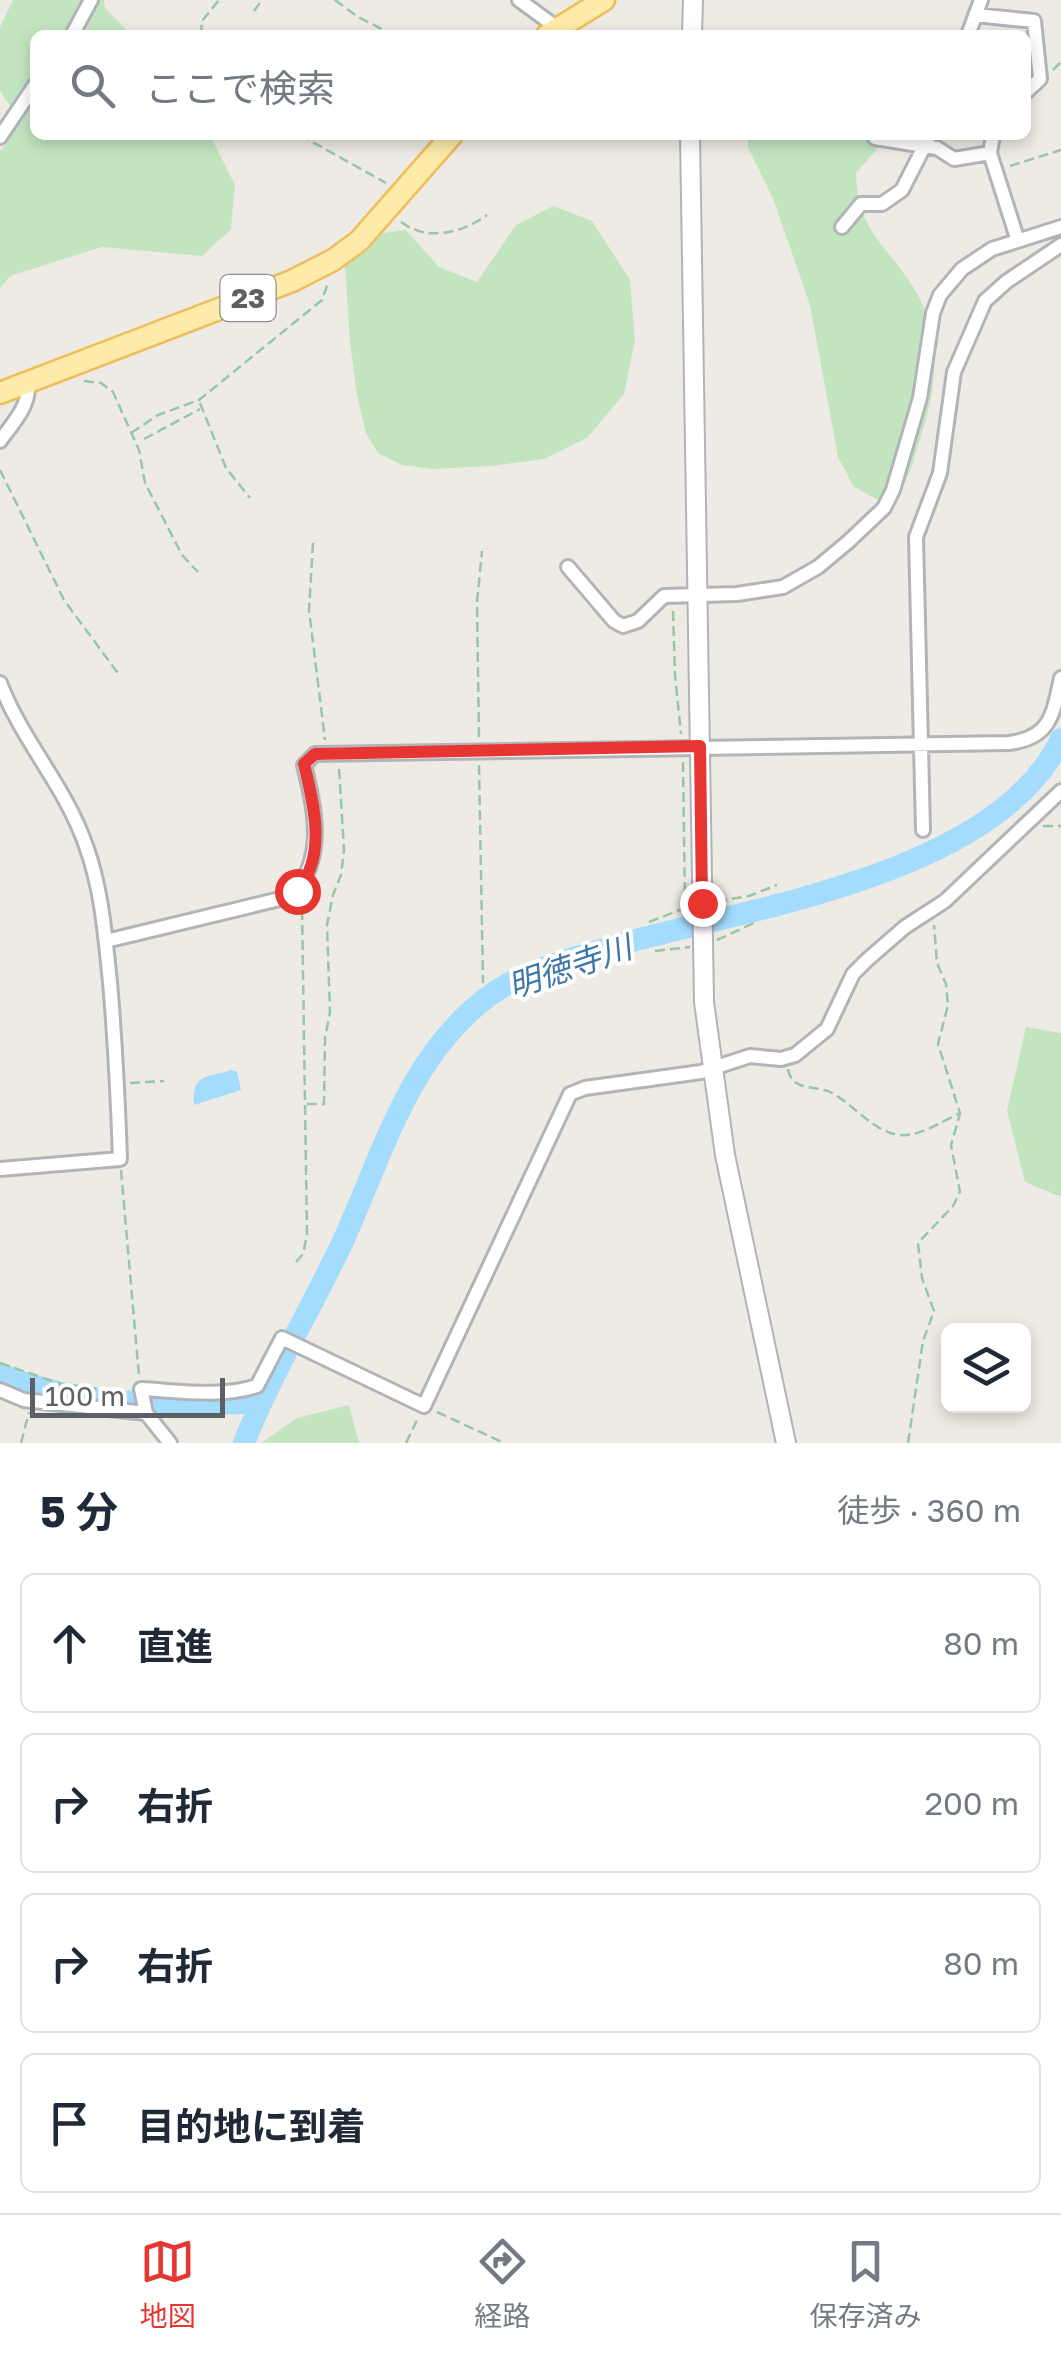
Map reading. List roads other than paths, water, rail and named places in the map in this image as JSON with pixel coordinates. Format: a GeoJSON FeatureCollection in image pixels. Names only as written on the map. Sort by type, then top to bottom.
{"type":"FeatureCollection","features":[{"type":"Feature","properties":{"kind":"main road"},"geometry":{"type":"LineString","coordinates":[[554,30],[604,0]]}},
{"type":"Feature","properties":{"kind":"main road","name":"23"},"geometry":{"type":"LineString","coordinates":[[0,394],[320,267],[360,240],[448,140]]}},
{"type":"Feature","properties":{"kind":"street"},"geometry":{"type":"LineString","coordinates":[[75,30],[91,0]]}},
{"type":"Feature","properties":{"kind":"street"},"geometry":{"type":"LineString","coordinates":[[519,0],[551,30]]}},
{"type":"Feature","properties":{"kind":"street"},"geometry":{"type":"LineString","coordinates":[[692,30],[693,0]]}},
{"type":"Feature","properties":{"kind":"street"},"geometry":{"type":"LineString","coordinates":[[970,30],[981,0]]}},
{"type":"Feature","properties":{"kind":"street"},"geometry":{"type":"LineString","coordinates":[[975,15],[1034,22],[1040,79],[1031,87]]}},
{"type":"Feature","properties":{"kind":"street"},"geometry":{"type":"LineString","coordinates":[[0,136],[30,92]]}},
{"type":"Feature","properties":{"kind":"street"},"geometry":{"type":"LineString","coordinates":[[690,140],[700,596],[702,932],[711,1068],[725,1155],[786,1443]]}},
{"type":"Feature","properties":{"kind":"street"},"geometry":{"type":"LineString","coordinates":[[992,140],[990,153],[1017,238]]}},
{"type":"Feature","properties":{"kind":"street"},"geometry":{"type":"LineString","coordinates":[[842,227],[861,204],[882,204],[902,190],[928,141],[954,159],[990,153]]}},
{"type":"Feature","properties":{"kind":"street"},"geometry":{"type":"LineString","coordinates":[[568,567],[622,626],[638,621],[664,596],[770,591],[796,582],[884,508],[920,398],[933,312],[948,282],[978,258],[1017,238],[1061,227]]}},
{"type":"Feature","properties":{"kind":"street"},"geometry":{"type":"LineString","coordinates":[[923,830],[916,537],[940,473],[954,372],[985,302],[995,290],[1061,244]]}},
{"type":"Feature","properties":{"kind":"street"},"geometry":{"type":"LineString","coordinates":[[0,441],[25,403],[30,392],[27,382]]}},
{"type":"Feature","properties":{"kind":"street"},"geometry":{"type":"LineString","coordinates":[[106,940],[278,902],[297,891],[313,864],[315,847],[314,816],[304,764],[307,758],[331,752],[1009,743],[1034,736],[1048,723],[1061,678]]}},
{"type":"Feature","properties":{"kind":"street"},"geometry":{"type":"LineString","coordinates":[[0,683],[22,729],[66,800],[96,876],[106,940],[120,1159],[0,1168]]}},
{"type":"Feature","properties":{"kind":"street"},"geometry":{"type":"LineString","coordinates":[[170,1443],[146,1412],[141,1389],[242,1391],[257,1386],[282,1338],[424,1406],[570,1094],[585,1088],[711,1068],[750,1056],[796,1055],[827,1029],[853,974],[905,927],[945,901],[1061,791]]}},
{"type":"Feature","properties":{"kind":"street"},"geometry":{"type":"LineString","coordinates":[[0,1390],[34,1402],[146,1412]]}},
{"type":"Feature","properties":{"kind":"water"},"geometry":{"type":"Polygon","coordinates":[[[231,1070],[237,1072],[241,1090],[194,1105],[195,1087],[203,1078],[231,1070]]]}},
{"type":"Feature","properties":{"kind":"waterway","name":"明徳寺川"},"geometry":{"type":"LineString","coordinates":[[244,1443],[344,1239],[401,1107],[418,1076],[461,1020],[516,980],[561,962],[792,901],[859,881],[924,855],[981,824],[1028,786],[1061,739]]}},
{"type":"Feature","properties":{"kind":"waterway","name":"明徳寺川"},"geometry":{"type":"LineString","coordinates":[[0,1374],[49,1390],[98,1399],[174,1403],[261,1400]]}}]}
